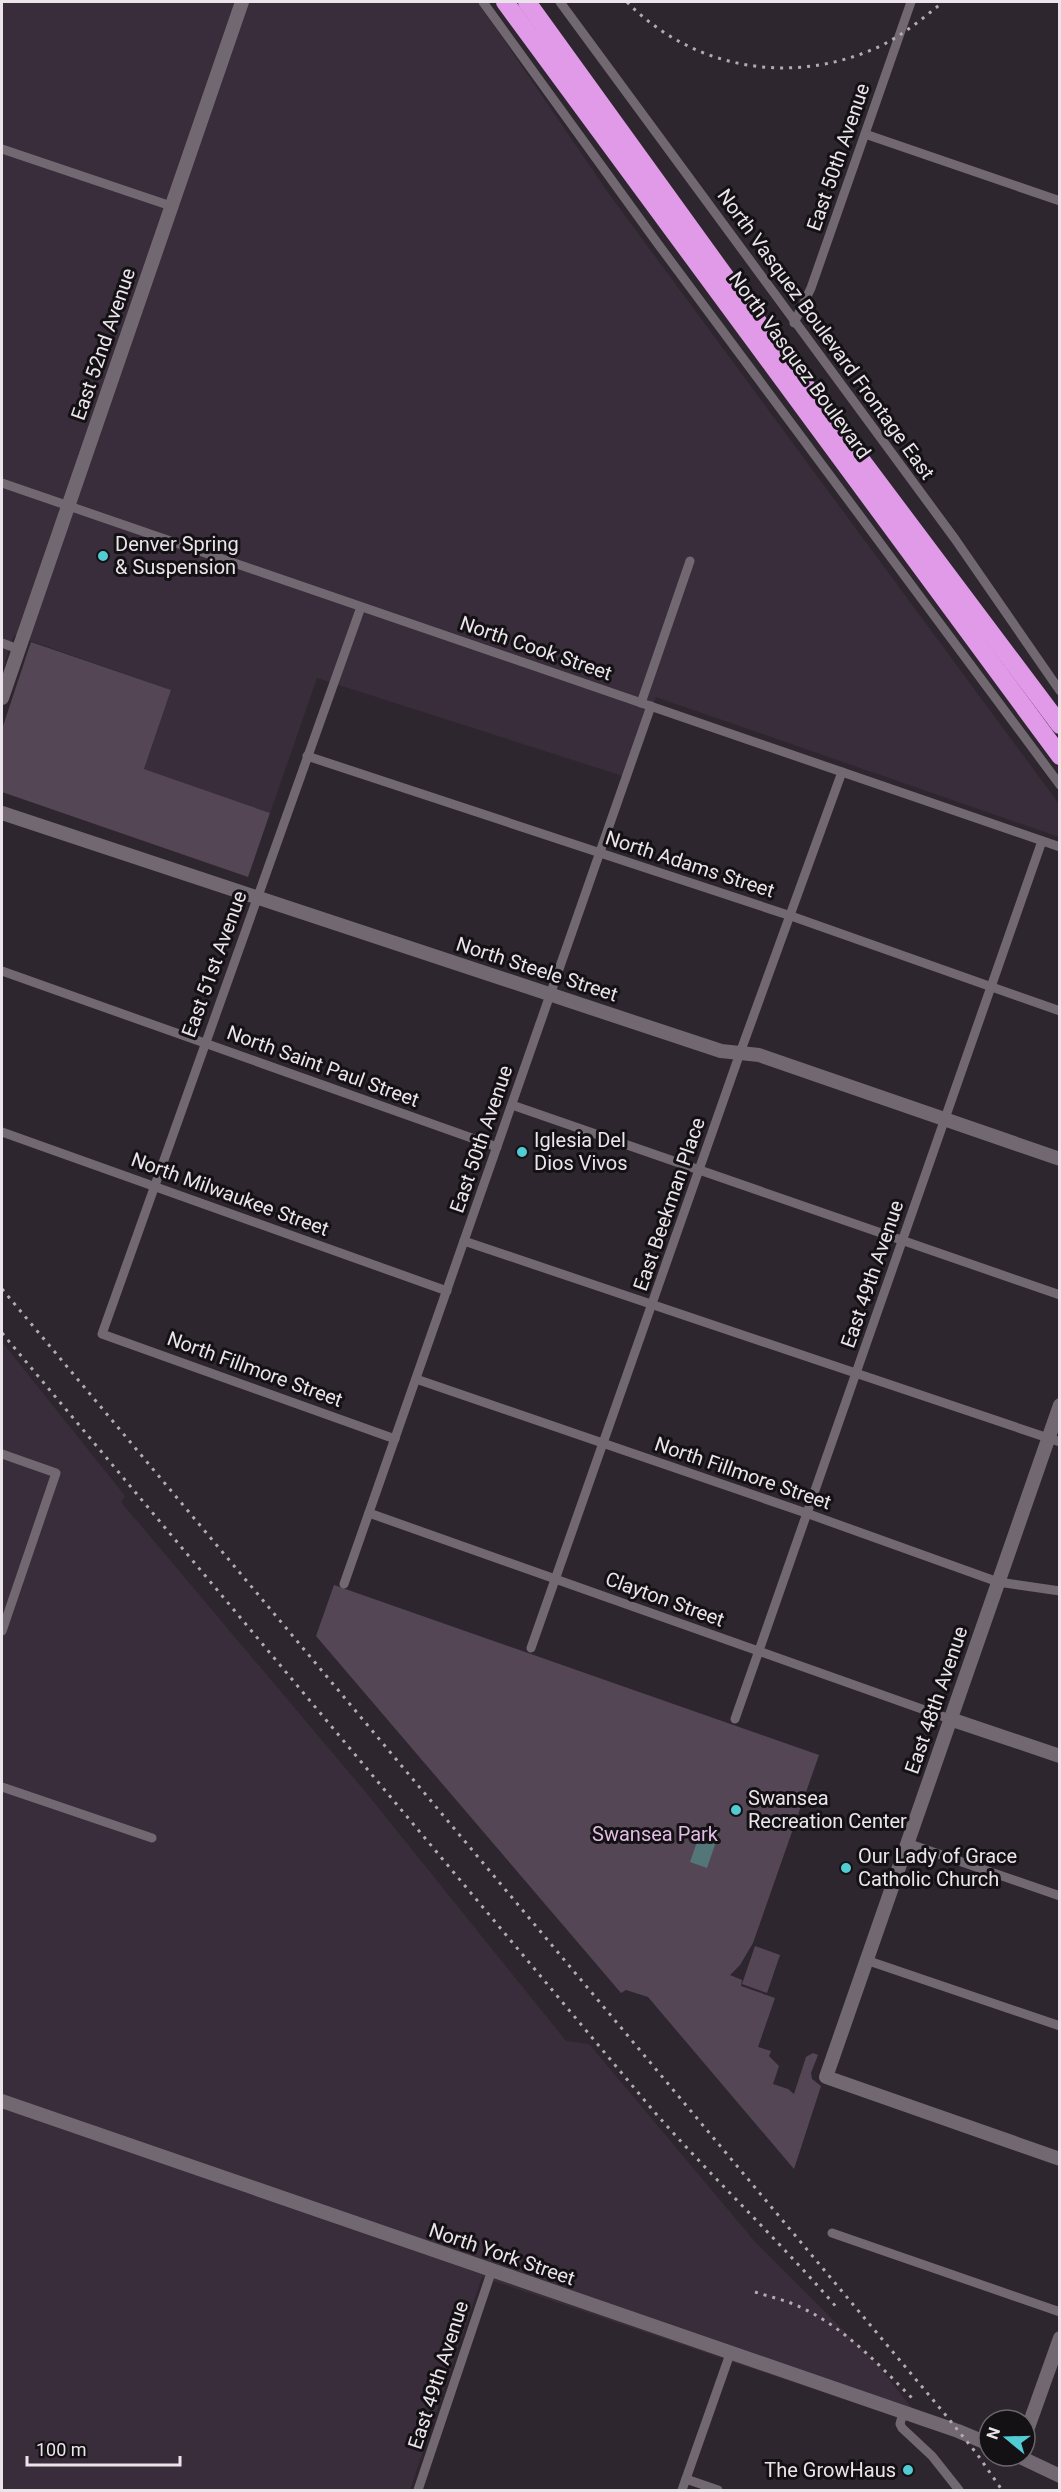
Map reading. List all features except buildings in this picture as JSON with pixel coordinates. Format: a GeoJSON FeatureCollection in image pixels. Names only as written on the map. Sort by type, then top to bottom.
{"type":"FeatureCollection","features":[{"type":"Feature","properties":{"kind":"highway","name":"North Vasquez Boulevard"},"geometry":{"type":"LineString","coordinates":[[505,2],[1059,756]]}},
{"type":"Feature","properties":{"kind":"highway","name":"North Vasquez Boulevard"},"geometry":{"type":"LineString","coordinates":[[527,2],[780,352],[1059,725]]}},
{"type":"Feature","properties":{"kind":"street","name":"East 52nd Avenue"},"geometry":{"type":"LineString","coordinates":[[2,698],[242,2]]}},
{"type":"Feature","properties":{"kind":"street"},"geometry":{"type":"LineString","coordinates":[[483,2],[665,254],[1059,785]]}},
{"type":"Feature","properties":{"kind":"street","name":"North Vasquez Boulevard Frontage East"},"geometry":{"type":"LineString","coordinates":[[560,2],[955,539],[1059,691]]}},
{"type":"Feature","properties":{"kind":"street","name":"East 50th Avenue"},"geometry":{"type":"LineString","coordinates":[[794,323],[811,288],[911,2]]}},
{"type":"Feature","properties":{"kind":"street"},"geometry":{"type":"LineString","coordinates":[[865,134],[1059,201]]}},
{"type":"Feature","properties":{"kind":"street"},"geometry":{"type":"LineString","coordinates":[[2,149],[171,206]]}},
{"type":"Feature","properties":{"kind":"street","name":"North Cook Street"},"geometry":{"type":"LineString","coordinates":[[2,483],[1059,847]]}},
{"type":"Feature","properties":{"kind":"street"},"geometry":{"type":"LineString","coordinates":[[641,703],[690,561]]}},
{"type":"Feature","properties":{"kind":"street","name":"East 51st Avenue"},"geometry":{"type":"LineString","coordinates":[[102,1334],[361,607]]}},
{"type":"Feature","properties":{"kind":"street"},"geometry":{"type":"LineString","coordinates":[[2,643],[18,649]]}},
{"type":"Feature","properties":{"kind":"street","name":"East 50th Avenue"},"geometry":{"type":"LineString","coordinates":[[344,1584],[651,706]]}},
{"type":"Feature","properties":{"kind":"street","name":"North Adams Street"},"geometry":{"type":"LineString","coordinates":[[308,756],[791,916],[1059,1011]]}},
{"type":"Feature","properties":{"kind":"street","name":"East Beekman Place"},"geometry":{"type":"LineString","coordinates":[[531,1648],[740,1053],[842,772]]}},
{"type":"Feature","properties":{"kind":"street","name":"North Steele Street"},"geometry":{"type":"LineString","coordinates":[[2,813],[721,1051],[759,1055],[1059,1159]]}},
{"type":"Feature","properties":{"kind":"street","name":"East 49th Avenue"},"geometry":{"type":"LineString","coordinates":[[735,1719],[1042,841]]}},
{"type":"Feature","properties":{"kind":"street","name":"North Saint Paul Street"},"geometry":{"type":"LineString","coordinates":[[2,971],[497,1147]]}},
{"type":"Feature","properties":{"kind":"street"},"geometry":{"type":"LineString","coordinates":[[512,1105],[1059,1295]]}},
{"type":"Feature","properties":{"kind":"street","name":"North Milwaukee Street"},"geometry":{"type":"LineString","coordinates":[[2,1132],[447,1291]]}},
{"type":"Feature","properties":{"kind":"street"},"geometry":{"type":"LineString","coordinates":[[464,1241],[1054,1441]]}},
{"type":"Feature","properties":{"kind":"street","name":"North Fillmore Street"},"geometry":{"type":"LineString","coordinates":[[102,1334],[395,1438]]}},
{"type":"Feature","properties":{"kind":"street","name":"North Fillmore Street"},"geometry":{"type":"LineString","coordinates":[[416,1379],[806,1513],[998,1582],[1059,1592]]}},
{"type":"Feature","properties":{"kind":"street","name":"East 48th Avenue"},"geometry":{"type":"LineString","coordinates":[[1059,1405],[1054,1441],[998,1582],[826,2077],[1059,2159]]}},
{"type":"Feature","properties":{"kind":"street"},"geometry":{"type":"LineString","coordinates":[[2,1454],[56,1473],[2,1631]]}},
{"type":"Feature","properties":{"kind":"street","name":"Clayton Street"},"geometry":{"type":"LineString","coordinates":[[369,1513],[950,1719]]}},
{"type":"Feature","properties":{"kind":"street"},"geometry":{"type":"LineString","coordinates":[[950,1719],[1059,1756]]}},
{"type":"Feature","properties":{"kind":"street"},"geometry":{"type":"LineString","coordinates":[[2,1787],[152,1838]]}},
{"type":"Feature","properties":{"kind":"street"},"geometry":{"type":"LineString","coordinates":[[907,1843],[1059,1896]]}},
{"type":"Feature","properties":{"kind":"street"},"geometry":{"type":"LineString","coordinates":[[866,1960],[1059,2026]]}},
{"type":"Feature","properties":{"kind":"street","name":"North York Street"},"geometry":{"type":"LineString","coordinates":[[2,2101],[977,2440]]}},
{"type":"Feature","properties":{"kind":"street"},"geometry":{"type":"LineString","coordinates":[[832,2233],[1059,2312]]}},
{"type":"Feature","properties":{"kind":"street","name":"East 49th Avenue"},"geometry":{"type":"LineString","coordinates":[[418,2490],[492,2270]]}},
{"type":"Feature","properties":{"kind":"street"},"geometry":{"type":"LineString","coordinates":[[1035,2408],[1059,2338]]}},
{"type":"Feature","properties":{"kind":"street"},"geometry":{"type":"LineString","coordinates":[[682,2490],[730,2354]]}},
{"type":"Feature","properties":{"kind":"street"},"geometry":{"type":"LineString","coordinates":[[903,2413],[900,2424],[902,2428],[932,2456],[959,2490]]}},
{"type":"Feature","properties":{"kind":"street"},"geometry":{"type":"LineString","coordinates":[[1037,2465],[1059,2476]]}},
{"type":"Feature","properties":{"kind":"street"},"geometry":{"type":"LineString","coordinates":[[686,2480],[718,2490]]}},
{"type":"Feature","properties":{"kind":"shaded area"},"geometry":{"type":"Polygon","coordinates":[[[2,2],[478,2],[609,194],[1059,804],[1059,837],[656,697],[626,777],[317,678],[270,813],[144,769],[171,690],[14,635],[2,670],[2,2]]]}},
{"type":"Feature","properties":{"kind":"shaded area"},"geometry":{"type":"Polygon","coordinates":[[[2,1342],[125,1496],[121,1502],[368,1795],[566,2041],[589,2044],[756,2243],[875,2362],[928,2428],[482,2277],[410,2490],[2,2490],[2,1342]]]}},
{"type":"Feature","properties":{"kind":"shaded area"},"geometry":{"type":"Polygon","coordinates":[[[702,1827],[719,1833],[707,1868],[690,1862],[702,1827]]]}},
{"type":"Feature","properties":{"kind":"green space"},"geometry":{"type":"Polygon","coordinates":[[[31,642],[171,690],[144,769],[270,813],[248,877],[2,792],[2,729],[31,642]]]}},
{"type":"Feature","properties":{"kind":"green space","name":"Swansea Park"},"geometry":{"type":"Polygon","coordinates":[[[334,1585],[819,1755],[753,1943],[740,1965],[730,1975],[742,1980],[741,1986],[775,1998],[758,2047],[771,2051],[769,2056],[779,2066],[773,2084],[788,2089],[794,2094],[806,2057],[813,2053],[818,2055],[811,2073],[812,2079],[821,2086],[794,2169],[648,1997],[626,1990],[621,1993],[316,1636],[334,1585]]]}},
{"type":"Feature","properties":{"kind":"green space"},"geometry":{"type":"Polygon","coordinates":[[[755,1946],[780,1955],[767,1993],[742,1984],[755,1946]]]}},
{"type":"Feature","properties":{"kind":"railway"},"geometry":{"type":"LineString","coordinates":[[627,2],[653,25],[682,43],[712,56],[744,64],[777,68],[810,66],[843,60],[876,48],[903,33],[943,2]]}},
{"type":"Feature","properties":{"kind":"railway"},"geometry":{"type":"LineString","coordinates":[[2,1289],[944,2413],[1002,2490]]}},
{"type":"Feature","properties":{"kind":"railway"},"geometry":{"type":"LineString","coordinates":[[2,1333],[651,2108],[838,2309]]}},
{"type":"Feature","properties":{"kind":"railway"},"geometry":{"type":"LineString","coordinates":[[755,2292],[784,2300],[831,2325],[860,2347],[912,2398]]}},
{"type":"Feature","properties":{"kind":"place","name":"Denver Spring & Suspension"},"geometry":{"type":"Point","coordinates":[103,556]}},
{"type":"Feature","properties":{"kind":"place","name":"Iglesia Del Dios Vivos"},"geometry":{"type":"Point","coordinates":[522,1152]}},
{"type":"Feature","properties":{"kind":"place","name":"Swansea Recreation Center"},"geometry":{"type":"Point","coordinates":[736,1810]}},
{"type":"Feature","properties":{"kind":"place","name":"Our Lady of Grace Catholic Church"},"geometry":{"type":"Point","coordinates":[846,1868]}},
{"type":"Feature","properties":{"kind":"place","name":"The GrowHaus"},"geometry":{"type":"Point","coordinates":[908,2470]}}]}
